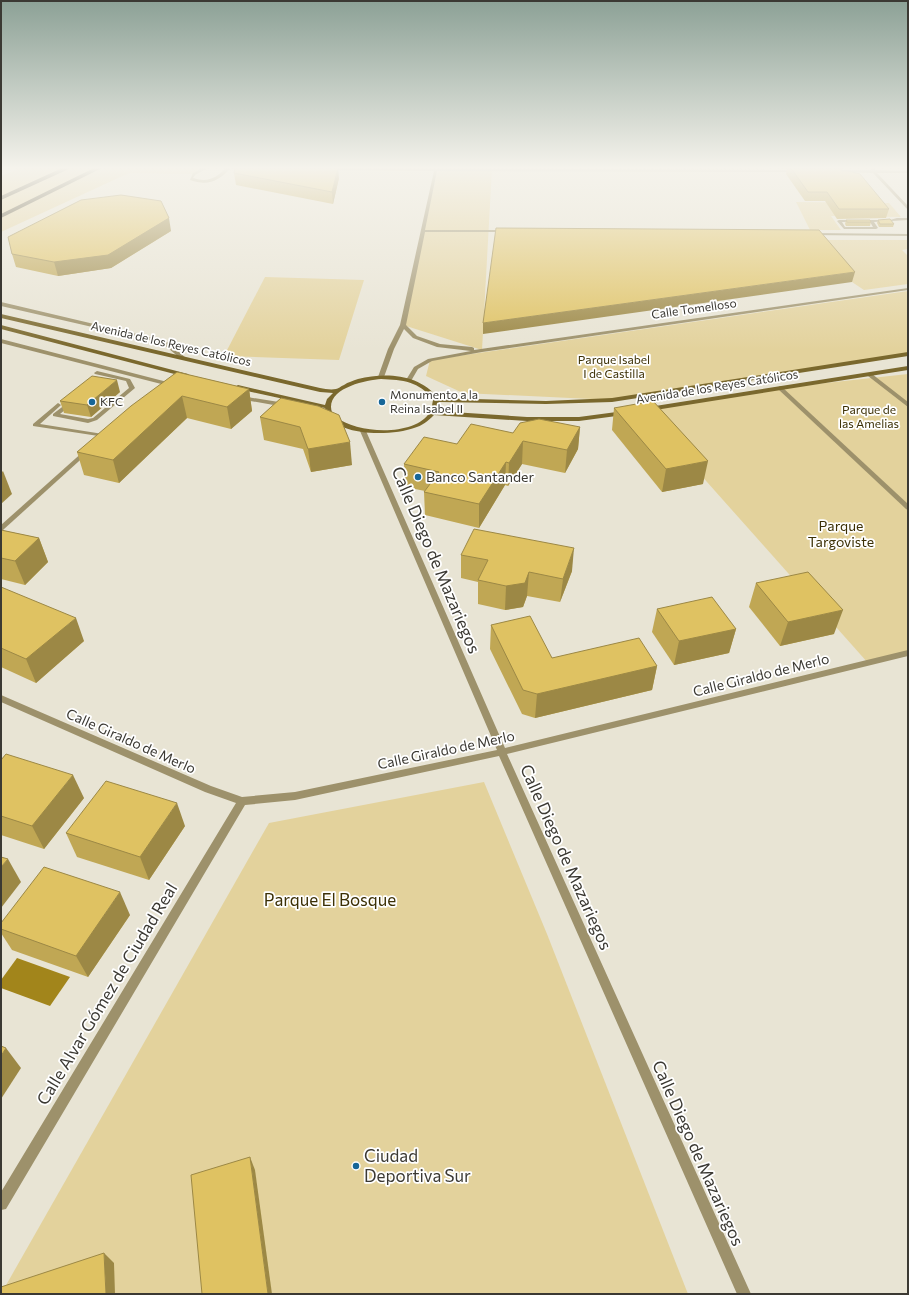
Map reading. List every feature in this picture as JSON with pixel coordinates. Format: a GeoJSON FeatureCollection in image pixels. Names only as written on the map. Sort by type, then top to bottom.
{"type":"FeatureCollection","features":[{"type":"Feature","properties":{"kind":"main road","name":"Avenida de los Reyes Católicos"},"geometry":{"type":"LineString","coordinates":[[1,316],[320,390],[336,391]]}},
{"type":"Feature","properties":{"kind":"main road","name":"Avenida de los Reyes Católicos"},"geometry":{"type":"LineString","coordinates":[[1,327],[191,376]]}},
{"type":"Feature","properties":{"kind":"main road","name":"Avenida de los Reyes Católicos"},"geometry":{"type":"LineString","coordinates":[[436,400],[524,404],[573,404],[612,400],[908,354]]}},
{"type":"Feature","properties":{"kind":"main road","name":"Avenida de los Reyes Católicos"},"geometry":{"type":"LineString","coordinates":[[643,410],[908,368]]}},
{"type":"Feature","properties":{"kind":"main road"},"geometry":{"type":"LineString","coordinates":[[381,377],[409,380],[430,390],[436,400],[433,413],[426,420],[416,426],[389,432],[363,431],[344,426],[334,419],[327,407],[336,391],[352,382],[381,377]]}},
{"type":"Feature","properties":{"kind":"main road","name":"Avenida de los Reyes Católicos"},"geometry":{"type":"LineString","coordinates":[[228,385],[327,407]]}},
{"type":"Feature","properties":{"kind":"main road","name":"Avenida de los Reyes Católicos"},"geometry":{"type":"LineString","coordinates":[[433,413],[527,419],[579,419],[629,412]]}},
{"type":"Feature","properties":{"kind":"street"},"geometry":{"type":"LineString","coordinates":[[868,228],[873,235]]}},
{"type":"Feature","properties":{"kind":"street"},"geometry":{"type":"LineString","coordinates":[[381,377],[390,349],[403,325],[422,231],[509,232]]}},
{"type":"Feature","properties":{"kind":"street"},"geometry":{"type":"LineString","coordinates":[[810,234],[908,235]]}},
{"type":"Feature","properties":{"kind":"street","name":"Calle Tomelloso"},"geometry":{"type":"LineString","coordinates":[[409,380],[416,368],[430,360],[482,350],[908,289]]}},
{"type":"Feature","properties":{"kind":"street"},"geometry":{"type":"LineString","coordinates":[[1,304],[164,342],[183,358]]}},
{"type":"Feature","properties":{"kind":"street","name":"Calle Tomelloso"},"geometry":{"type":"LineString","coordinates":[[403,325],[415,337],[439,346],[482,350]]}},
{"type":"Feature","properties":{"kind":"street"},"geometry":{"type":"LineString","coordinates":[[1,342],[177,386]]}},
{"type":"Feature","properties":{"kind":"street"},"geometry":{"type":"LineString","coordinates":[[91,378],[103,367]]}},
{"type":"Feature","properties":{"kind":"street"},"geometry":{"type":"LineString","coordinates":[[97,373],[128,380],[132,388],[95,418],[88,421],[55,415],[73,397],[35,425],[103,436]]}},
{"type":"Feature","properties":{"kind":"street"},"geometry":{"type":"LineString","coordinates":[[870,375],[908,405]]}},
{"type":"Feature","properties":{"kind":"street"},"geometry":{"type":"LineString","coordinates":[[156,388],[162,383]]}},
{"type":"Feature","properties":{"kind":"street"},"geometry":{"type":"LineString","coordinates":[[780,388],[908,508]]}},
{"type":"Feature","properties":{"kind":"street"},"geometry":{"type":"LineString","coordinates":[[237,398],[301,407],[320,406]]}},
{"type":"Feature","properties":{"kind":"street"},"geometry":{"type":"LineString","coordinates":[[97,441],[109,431]]}},
{"type":"Feature","properties":{"kind":"street","name":"Calle Diego de Mazariegos"},"geometry":{"type":"LineString","coordinates":[[363,431],[502,752],[744,1294]]}},
{"type":"Feature","properties":{"kind":"street"},"geometry":{"type":"LineString","coordinates":[[1,529],[92,446]]}},
{"type":"Feature","properties":{"kind":"street","name":"Calle Giraldo de Merlo"},"geometry":{"type":"LineString","coordinates":[[1,698],[208,789],[242,801],[295,796],[502,752],[908,653]]}},
{"type":"Feature","properties":{"kind":"street","name":"Calle Alvar Gómez de Ciudad Real"},"geometry":{"type":"LineString","coordinates":[[1,1204],[242,801]]}},
{"type":"Feature","properties":{"kind":"green space"},"geometry":{"type":"Polygon","coordinates":[[[1,228],[9,228],[1,232],[1,228]]]}},
{"type":"Feature","properties":{"kind":"green space"},"geometry":{"type":"Polygon","coordinates":[[[425,228],[489,228],[482,350],[403,325],[425,228]]]}},
{"type":"Feature","properties":{"kind":"green space"},"geometry":{"type":"Polygon","coordinates":[[[809,228],[840,228],[841,230],[810,230],[809,228]]]}},
{"type":"Feature","properties":{"kind":"green space"},"geometry":{"type":"Polygon","coordinates":[[[816,240],[908,240],[908,249],[902,250],[908,256],[908,284],[864,290],[852,282],[816,240]]]}},
{"type":"Feature","properties":{"kind":"green space"},"geometry":{"type":"Polygon","coordinates":[[[265,277],[364,280],[339,360],[224,356],[265,277]]]}},
{"type":"Feature","properties":{"kind":"green space","name":"Parque Isabel I de Castilla"},"geometry":{"type":"Polygon","coordinates":[[[908,291],[908,353],[612,400],[463,393],[426,376],[430,360],[908,291]]]}},
{"type":"Feature","properties":{"kind":"green space","name":"Parque Targoviste"},"geometry":{"type":"Polygon","coordinates":[[[908,374],[908,653],[868,663],[643,410],[780,388],[908,374]]]}},
{"type":"Feature","properties":{"kind":"green space","name":"Ciudad Deportiva Sur"},"geometry":{"type":"Polygon","coordinates":[[[484,782],[547,934],[688,1294],[1,1294],[269,823],[484,782]]]}},
{"type":"Feature","properties":{"kind":"shaded area"},"geometry":{"type":"Polygon","coordinates":[[[17,958],[70,977],[50,1006],[1,988],[1,980],[17,958]]]}},
{"type":"Feature","properties":{"kind":"building"},"geometry":{"type":"Polygon","coordinates":[[[25,228],[152,228],[108,255],[54,262],[12,254],[8,237],[25,228]]]}},
{"type":"Feature","properties":{"kind":"building"},"geometry":{"type":"Polygon","coordinates":[[[496,228],[819,230],[855,272],[483,323],[496,228]]]}},
{"type":"Feature","properties":{"kind":"building"},"geometry":{"type":"Polygon","coordinates":[[[177,372],[249,389],[227,407],[182,396],[113,460],[77,452],[131,406],[177,372]]]}},
{"type":"Feature","properties":{"kind":"building"},"geometry":{"type":"Polygon","coordinates":[[[92,376],[117,380],[87,405],[60,401],[92,376]]]}},
{"type":"Feature","properties":{"kind":"building"},"geometry":{"type":"Polygon","coordinates":[[[281,398],[318,406],[339,415],[350,442],[308,449],[300,427],[260,417],[281,398]]]}},
{"type":"Feature","properties":{"kind":"building"},"geometry":{"type":"Polygon","coordinates":[[[653,401],[708,461],[666,469],[614,408],[653,401]]]}},
{"type":"Feature","properties":{"kind":"building"},"geometry":{"type":"Polygon","coordinates":[[[539,419],[580,427],[567,450],[523,441],[509,463],[506,462],[479,504],[424,492],[439,472],[404,464],[424,437],[457,444],[471,424],[513,433],[520,423],[539,419]]]}},
{"type":"Feature","properties":{"kind":"building"},"geometry":{"type":"Polygon","coordinates":[[[474,529],[574,548],[563,579],[529,572],[525,583],[506,586],[478,580],[488,560],[461,555],[474,529]]]}},
{"type":"Feature","properties":{"kind":"building"},"geometry":{"type":"Polygon","coordinates":[[[1,530],[39,538],[15,561],[1,558],[1,530]]]}},
{"type":"Feature","properties":{"kind":"building"},"geometry":{"type":"Polygon","coordinates":[[[808,572],[843,610],[788,622],[756,583],[808,572]]]}},
{"type":"Feature","properties":{"kind":"building"},"geometry":{"type":"Polygon","coordinates":[[[1,587],[76,618],[26,659],[1,648],[1,587]]]}},
{"type":"Feature","properties":{"kind":"building"},"geometry":{"type":"Polygon","coordinates":[[[712,597],[736,629],[679,641],[657,609],[712,597]]]}},
{"type":"Feature","properties":{"kind":"building"},"geometry":{"type":"Polygon","coordinates":[[[530,616],[552,658],[639,638],[657,666],[537,694],[523,690],[491,625],[530,616]]]}},
{"type":"Feature","properties":{"kind":"building"},"geometry":{"type":"Polygon","coordinates":[[[6,754],[73,775],[32,826],[1,816],[1,760],[6,754]]]}},
{"type":"Feature","properties":{"kind":"building"},"geometry":{"type":"Polygon","coordinates":[[[106,781],[177,803],[140,857],[66,833],[106,781]]]}},
{"type":"Feature","properties":{"kind":"building"},"geometry":{"type":"Polygon","coordinates":[[[1,857],[8,859],[1,867],[1,857]]]}},
{"type":"Feature","properties":{"kind":"building"},"geometry":{"type":"Polygon","coordinates":[[[44,867],[120,892],[76,956],[1,929],[1,923],[44,867]]]}},
{"type":"Feature","properties":{"kind":"building"},"geometry":{"type":"Polygon","coordinates":[[[1,1046],[6,1048],[1,1056],[1,1046]]]}},
{"type":"Feature","properties":{"kind":"building"},"geometry":{"type":"Polygon","coordinates":[[[250,1157],[268,1294],[202,1294],[191,1175],[250,1157]]]}},
{"type":"Feature","properties":{"kind":"building"},"geometry":{"type":"Polygon","coordinates":[[[104,1253],[106,1294],[1,1294],[1,1287],[104,1253]]]}},
{"type":"Feature","properties":{"kind":"place","name":"KFC"},"geometry":{"type":"Point","coordinates":[92,402]}},
{"type":"Feature","properties":{"kind":"place","name":"Monumento a la Reina Isabel II"},"geometry":{"type":"Point","coordinates":[382,402]}},
{"type":"Feature","properties":{"kind":"place","name":"Banco Santander"},"geometry":{"type":"Point","coordinates":[418,477]}},
{"type":"Feature","properties":{"kind":"place","name":"Ciudad Deportiva Sur"},"geometry":{"type":"Point","coordinates":[356,1166]}},
{"type":"Feature","properties":{"kind":"park label","name":"Parque de las Amelias"},"geometry":{"type":"Point","coordinates":[869,417]}},
{"type":"Feature","properties":{"kind":"park label","name":"Parque El Bosque"},"geometry":{"type":"Point","coordinates":[330,900]}}]}
